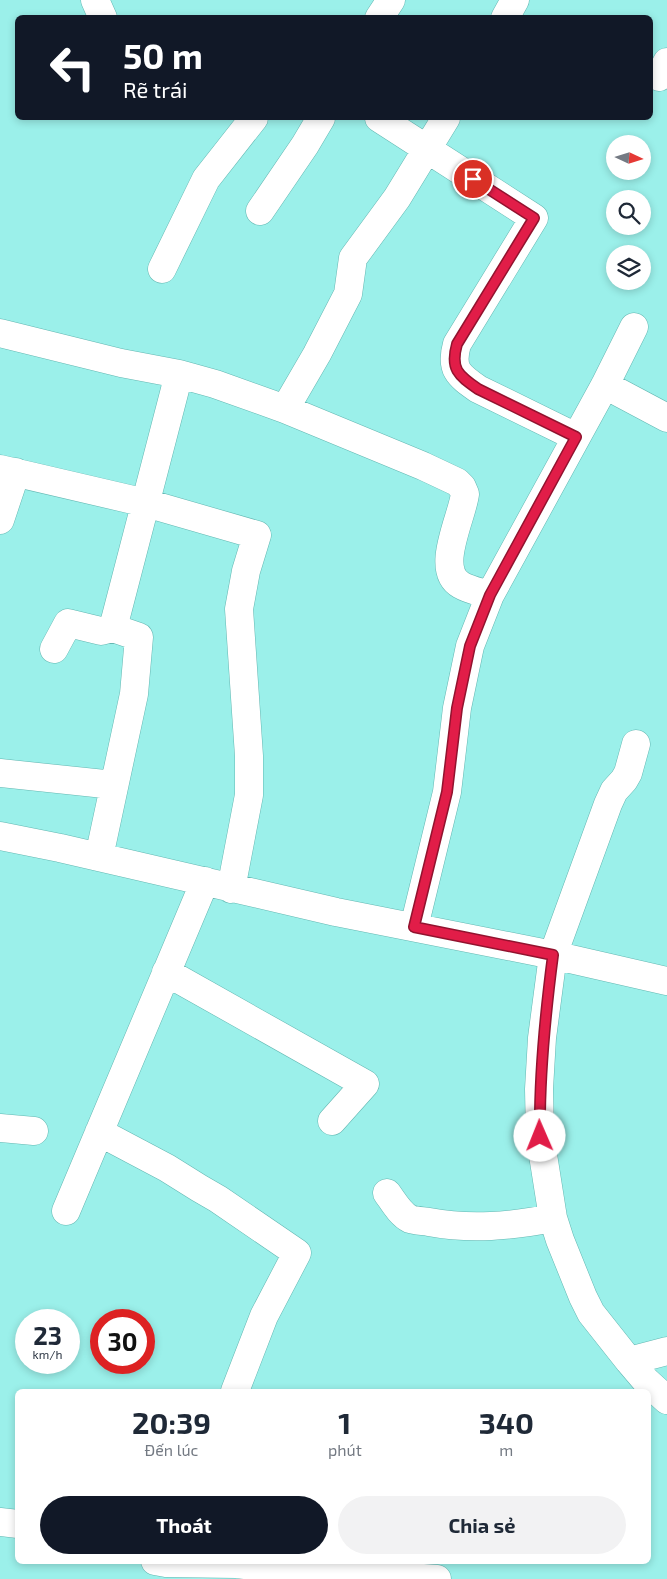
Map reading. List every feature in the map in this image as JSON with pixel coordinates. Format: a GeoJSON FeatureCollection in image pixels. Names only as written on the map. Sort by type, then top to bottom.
{"type":"FeatureCollection","features":[{"type":"Feature","properties":{"kind":"street"},"geometry":{"type":"LineString","coordinates":[[95,0],[102,15]]}},
{"type":"Feature","properties":{"kind":"street"},"geometry":{"type":"LineString","coordinates":[[381,15],[391,0]]}},
{"type":"Feature","properties":{"kind":"street"},"geometry":{"type":"LineString","coordinates":[[506,15],[515,0]]}},
{"type":"Feature","properties":{"kind":"street"},"geometry":{"type":"LineString","coordinates":[[162,269],[206,179],[252,120]]}},
{"type":"Feature","properties":{"kind":"street"},"geometry":{"type":"LineString","coordinates":[[260,211],[320,120]]}},
{"type":"Feature","properties":{"kind":"street"},"geometry":{"type":"LineString","coordinates":[[382,120],[534,218],[457,344],[453,358],[455,369],[464,379],[478,389],[576,437]]}},
{"type":"Feature","properties":{"kind":"street"},"geometry":{"type":"LineString","coordinates":[[285,408],[317,354],[348,294],[353,258],[397,198],[445,120]]}},
{"type":"Feature","properties":{"kind":"street"},"geometry":{"type":"LineString","coordinates":[[414,927],[447,792],[457,708],[470,646],[490,595],[605,385],[634,327]]}},
{"type":"Feature","properties":{"kind":"street"},"geometry":{"type":"LineString","coordinates":[[0,333],[215,384],[285,408],[423,466],[456,482],[462,487],[465,494],[449,557],[449,570],[453,579],[460,585],[490,595]]}},
{"type":"Feature","properties":{"kind":"street"},"geometry":{"type":"LineString","coordinates":[[113,628],[179,374]]}},
{"type":"Feature","properties":{"kind":"street"},"geometry":{"type":"LineString","coordinates":[[605,385],[667,418]]}},
{"type":"Feature","properties":{"kind":"street"},"geometry":{"type":"LineString","coordinates":[[0,520],[8,471],[146,503],[257,535],[246,572],[239,608],[248,727],[249,795],[232,889]]}},
{"type":"Feature","properties":{"kind":"street"},"geometry":{"type":"LineString","coordinates":[[54,649],[68,623],[101,631],[113,628],[139,637],[134,694],[99,857]]}},
{"type":"Feature","properties":{"kind":"street"},"geometry":{"type":"LineString","coordinates":[[636,744],[628,773],[614,791],[608,804],[553,955],[542,1038],[539,1096],[540,1136],[553,1218],[560,1240],[591,1313],[646,1381],[667,1400]]}},
{"type":"Feature","properties":{"kind":"street"},"geometry":{"type":"LineString","coordinates":[[0,773],[114,785]]}},
{"type":"Feature","properties":{"kind":"street"},"geometry":{"type":"LineString","coordinates":[[0,836],[206,881],[232,889],[336,912],[553,955],[667,981]]}},
{"type":"Feature","properties":{"kind":"street"},"geometry":{"type":"LineString","coordinates":[[66,1211],[206,881]]}},
{"type":"Feature","properties":{"kind":"street"},"geometry":{"type":"LineString","coordinates":[[166,972],[366,1084],[332,1121]]}},
{"type":"Feature","properties":{"kind":"street"},"geometry":{"type":"LineString","coordinates":[[0,1128],[34,1131]]}},
{"type":"Feature","properties":{"kind":"street"},"geometry":{"type":"LineString","coordinates":[[99,1132],[167,1168],[218,1199],[297,1253],[264,1316],[236,1389]]}},
{"type":"Feature","properties":{"kind":"street"},"geometry":{"type":"LineString","coordinates":[[387,1193],[396,1207],[410,1218],[445,1225],[485,1227],[521,1224],[553,1218]]}},
{"type":"Feature","properties":{"kind":"street"},"geometry":{"type":"LineString","coordinates":[[629,1361],[667,1351]]}},
{"type":"Feature","properties":{"kind":"street"},"geometry":{"type":"LineString","coordinates":[[0,1522],[15,1524]]}},
{"type":"Feature","properties":{"kind":"street"},"geometry":{"type":"LineString","coordinates":[[160,1568],[211,1564]]}},
{"type":"Feature","properties":{"kind":"street"},"geometry":{"type":"LineString","coordinates":[[244,1564],[438,1579]]}},
{"type":"Feature","properties":{"kind":"route"},"geometry":{"type":"LineString","coordinates":[[473,179],[534,218],[457,344],[453,358],[455,369],[464,379],[478,389],[576,437],[490,595],[470,646],[457,708],[447,792],[414,927],[553,955],[542,1038],[539,1088],[540,1136]]}}]}
